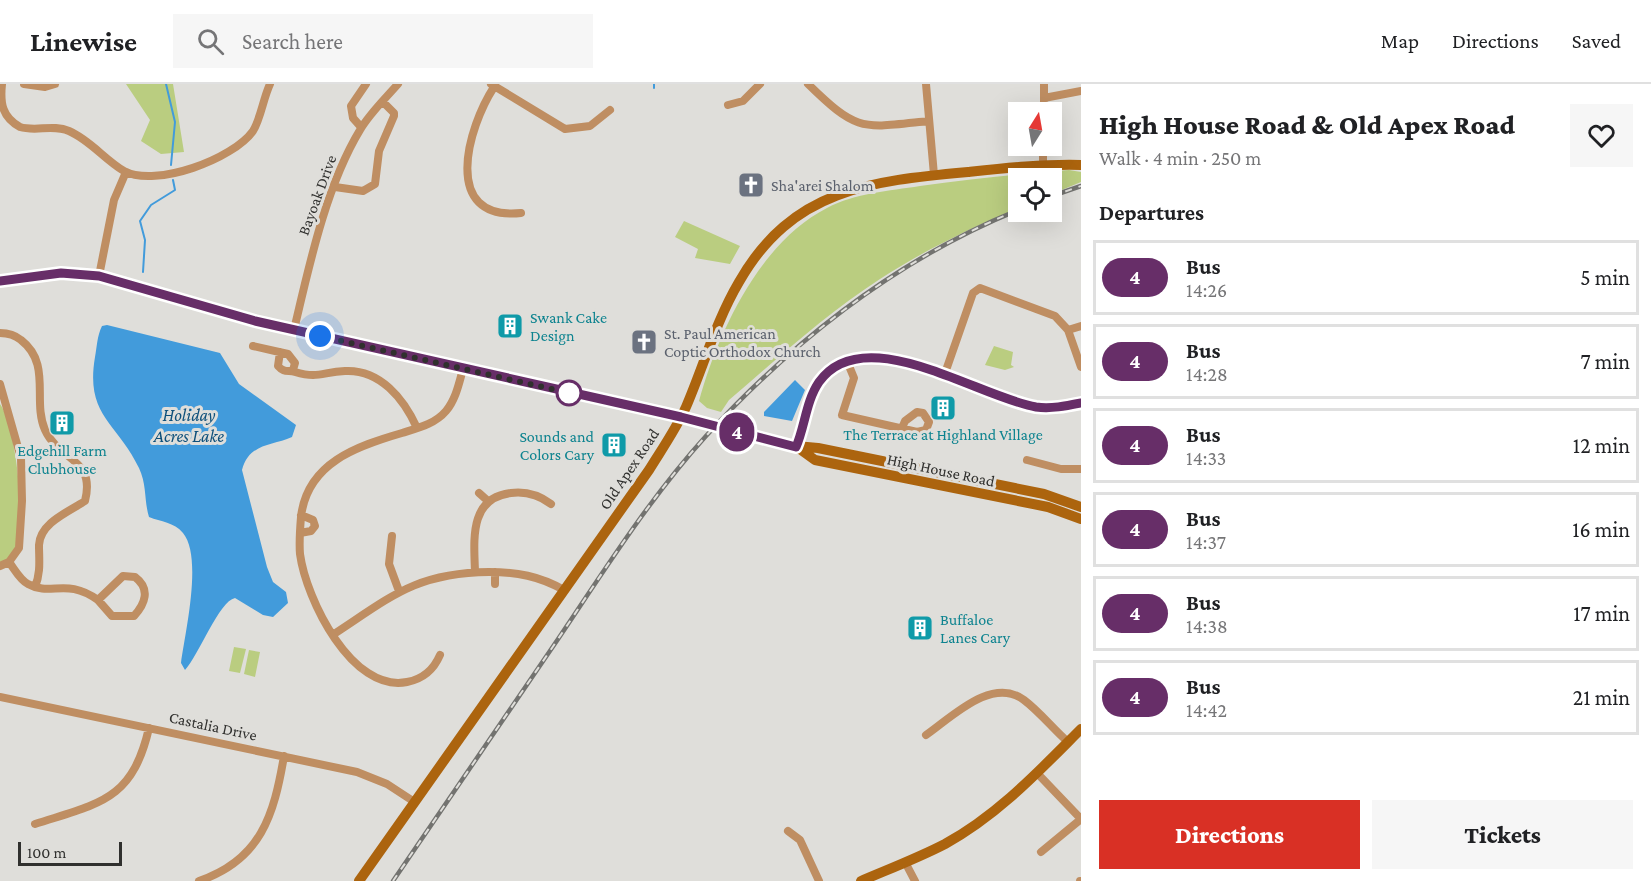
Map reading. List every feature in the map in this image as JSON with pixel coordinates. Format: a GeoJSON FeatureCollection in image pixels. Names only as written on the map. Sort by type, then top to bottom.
{"type":"FeatureCollection","features":[{"type":"Feature","properties":{"kind":"main road","name":"Old Apex Road"},"geometry":{"type":"LineString","coordinates":[[359,881],[413,801],[649,470],[681,417],[721,317],[737,284],[772,236],[806,209],[837,194],[867,185],[934,175],[1043,165],[1081,165]]}},
{"type":"Feature","properties":{"kind":"main road","name":"High House Road"},"geometry":{"type":"LineString","coordinates":[[0,280],[61,273],[99,276],[192,305],[294,330],[681,417],[796,447],[818,448],[1044,494],[1081,507]]}},
{"type":"Feature","properties":{"kind":"main road","name":"High House Road"},"geometry":{"type":"LineString","coordinates":[[796,447],[815,460],[1048,507],[1081,519]]}},
{"type":"Feature","properties":{"kind":"main road"},"geometry":{"type":"LineString","coordinates":[[861,881],[946,843],[988,816],[1037,773],[1081,729]]}},
{"type":"Feature","properties":{"kind":"street"},"geometry":{"type":"LineString","coordinates":[[2,84],[1,106],[11,122],[27,129],[49,128],[73,132],[126,172],[154,176],[170,175],[231,152],[254,129],[270,84]]}},
{"type":"Feature","properties":{"kind":"street"},"geometry":{"type":"LineString","coordinates":[[24,84],[45,87],[55,84]]}},
{"type":"Feature","properties":{"kind":"street"},"geometry":{"type":"LineString","coordinates":[[361,128],[353,118],[351,106],[366,84]]}},
{"type":"Feature","properties":{"kind":"street","name":"Bayoak Drive"},"geometry":{"type":"LineString","coordinates":[[294,330],[314,248],[335,187],[361,128],[398,84]]}},
{"type":"Feature","properties":{"kind":"street"},"geometry":{"type":"LineString","coordinates":[[728,105],[743,101],[760,84]]}},
{"type":"Feature","properties":{"kind":"street"},"geometry":{"type":"LineString","coordinates":[[808,84],[846,119],[860,125],[929,121]]}},
{"type":"Feature","properties":{"kind":"street"},"geometry":{"type":"LineString","coordinates":[[926,84],[934,175]]}},
{"type":"Feature","properties":{"kind":"street"},"geometry":{"type":"LineString","coordinates":[[1044,84],[1044,102]]}},
{"type":"Feature","properties":{"kind":"street"},"geometry":{"type":"LineString","coordinates":[[521,213],[503,214],[478,200],[469,185],[466,173],[475,124],[492,85],[565,129],[583,129],[596,124],[610,110]]}},
{"type":"Feature","properties":{"kind":"street"},"geometry":{"type":"LineString","coordinates":[[1044,98],[1081,91]]}},
{"type":"Feature","properties":{"kind":"street"},"geometry":{"type":"LineString","coordinates":[[335,187],[363,192],[375,184],[379,151],[394,116],[394,113],[383,102]]}},
{"type":"Feature","properties":{"kind":"street"},"geometry":{"type":"LineString","coordinates":[[1043,156],[1043,165]]}},
{"type":"Feature","properties":{"kind":"street"},"geometry":{"type":"LineString","coordinates":[[99,276],[114,200],[126,172]]}},
{"type":"Feature","properties":{"kind":"street"},"geometry":{"type":"LineString","coordinates":[[944,376],[973,293],[978,288],[987,289],[1055,316],[1068,330],[1081,367]]}},
{"type":"Feature","properties":{"kind":"street"},"geometry":{"type":"LineString","coordinates":[[1068,330],[1081,326]]}},
{"type":"Feature","properties":{"kind":"street"},"geometry":{"type":"LineString","coordinates":[[0,333],[18,337],[33,353],[41,377],[41,406],[45,429],[55,444],[81,466],[88,486],[84,501],[42,531],[39,544],[40,571],[35,587]]}},
{"type":"Feature","properties":{"kind":"street"},"geometry":{"type":"LineString","coordinates":[[253,346],[280,352],[294,360],[292,370]]}},
{"type":"Feature","properties":{"kind":"street"},"geometry":{"type":"LineString","coordinates":[[280,352],[280,368],[313,377],[350,371],[379,378],[390,386],[417,428]]}},
{"type":"Feature","properties":{"kind":"street"},"geometry":{"type":"LineString","coordinates":[[796,447],[818,384],[833,369],[847,361],[865,357],[887,358],[1036,407],[1061,407],[1081,402]]}},
{"type":"Feature","properties":{"kind":"street"},"geometry":{"type":"LineString","coordinates":[[847,361],[854,378],[842,415],[902,428]]}},
{"type":"Feature","properties":{"kind":"street"},"geometry":{"type":"LineString","coordinates":[[440,655],[435,668],[415,680],[385,683],[368,676],[360,669],[334,634],[320,611],[307,582],[300,555],[301,515],[313,483],[334,461],[357,447],[436,420],[447,410],[454,399],[463,369]]}},
{"type":"Feature","properties":{"kind":"street"},"geometry":{"type":"LineString","coordinates":[[0,384],[3,402],[19,450],[21,471],[20,542],[9,562],[0,566]]}},
{"type":"Feature","properties":{"kind":"street"},"geometry":{"type":"LineString","coordinates":[[1027,460],[1061,469],[1081,469]]}},
{"type":"Feature","properties":{"kind":"street"},"geometry":{"type":"LineString","coordinates":[[475,572],[475,527],[479,513],[488,501],[505,494],[526,492],[540,496],[551,504]]}},
{"type":"Feature","properties":{"kind":"street"},"geometry":{"type":"LineString","coordinates":[[479,493],[488,501]]}},
{"type":"Feature","properties":{"kind":"street"},"geometry":{"type":"LineString","coordinates":[[300,533],[311,531],[315,526],[313,520],[301,515]]}},
{"type":"Feature","properties":{"kind":"street"},"geometry":{"type":"LineString","coordinates":[[392,536],[389,564],[399,591]]}},
{"type":"Feature","properties":{"kind":"street"},"geometry":{"type":"LineString","coordinates":[[9,562],[22,579],[35,587],[75,587],[98,600],[112,616],[134,616],[145,601],[145,589],[135,577],[123,576],[98,600]]}},
{"type":"Feature","properties":{"kind":"street"},"geometry":{"type":"LineString","coordinates":[[334,634],[399,591],[430,578],[475,572],[531,574],[564,590]]}},
{"type":"Feature","properties":{"kind":"street"},"geometry":{"type":"LineString","coordinates":[[495,572],[495,584]]}},
{"type":"Feature","properties":{"kind":"street"},"geometry":{"type":"LineString","coordinates":[[926,735],[985,695],[1000,692],[1022,698],[1068,742]]}},
{"type":"Feature","properties":{"kind":"street","name":"Castalia Drive"},"geometry":{"type":"LineString","coordinates":[[0,697],[365,774],[387,784],[413,801]]}},
{"type":"Feature","properties":{"kind":"street"},"geometry":{"type":"LineString","coordinates":[[35,824],[88,807],[114,794],[140,762],[149,728]]}},
{"type":"Feature","properties":{"kind":"street"},"geometry":{"type":"LineString","coordinates":[[199,881],[231,866],[260,836],[272,811],[284,756]]}},
{"type":"Feature","properties":{"kind":"street"},"geometry":{"type":"LineString","coordinates":[[1037,773],[1081,819],[1041,852]]}},
{"type":"Feature","properties":{"kind":"street"},"geometry":{"type":"LineString","coordinates":[[788,831],[800,840],[819,881]]}},
{"type":"Feature","properties":{"kind":"street"},"geometry":{"type":"LineString","coordinates":[[905,862],[915,881]]}},
{"type":"Feature","properties":{"kind":"green space"},"geometry":{"type":"Polygon","coordinates":[[[126,84],[173,84],[184,152],[161,154],[141,141],[150,120],[126,84]]]}},
{"type":"Feature","properties":{"kind":"green space"},"geometry":{"type":"Polygon","coordinates":[[[1062,171],[1081,172],[1081,182],[1062,190],[1062,171]]]}},
{"type":"Feature","properties":{"kind":"green space"},"geometry":{"type":"Polygon","coordinates":[[[1008,176],[1008,213],[930,250],[860,293],[766,368],[729,400],[721,412],[707,408],[699,401],[718,347],[745,291],[781,243],[803,223],[827,208],[849,199],[884,191],[1008,176]]]}},
{"type":"Feature","properties":{"kind":"green space"},"geometry":{"type":"Polygon","coordinates":[[[684,221],[740,246],[730,264],[695,258],[698,249],[675,237],[684,221]]]}},
{"type":"Feature","properties":{"kind":"green space"},"geometry":{"type":"Polygon","coordinates":[[[994,346],[1013,352],[1011,365],[1014,367],[1005,370],[985,365],[994,346]]]}},
{"type":"Feature","properties":{"kind":"green space"},"geometry":{"type":"Polygon","coordinates":[[[0,404],[11,433],[15,455],[20,523],[14,552],[0,564],[0,404]]]}},
{"type":"Feature","properties":{"kind":"green space"},"geometry":{"type":"Polygon","coordinates":[[[234,647],[246,649],[240,673],[229,671],[234,647]]]}},
{"type":"Feature","properties":{"kind":"green space"},"geometry":{"type":"Polygon","coordinates":[[[249,650],[260,652],[255,677],[244,674],[249,650]]]}},
{"type":"Feature","properties":{"kind":"water","name":"Holiday Acres Lake"},"geometry":{"type":"Polygon","coordinates":[[[107,325],[220,353],[239,384],[296,425],[292,437],[256,450],[245,461],[242,470],[267,567],[273,582],[286,592],[288,603],[273,617],[263,615],[235,598],[229,601],[222,608],[185,670],[181,663],[191,596],[192,559],[189,544],[183,533],[176,527],[149,517],[139,468],[99,406],[93,377],[100,330],[102,326],[107,325]]]}},
{"type":"Feature","properties":{"kind":"water"},"geometry":{"type":"Polygon","coordinates":[[[795,380],[805,390],[792,421],[764,416],[764,412],[795,380]]]}},
{"type":"Feature","properties":{"kind":"waterway"},"geometry":{"type":"LineString","coordinates":[[166,84],[175,122],[171,165]]}},
{"type":"Feature","properties":{"kind":"waterway"},"geometry":{"type":"LineString","coordinates":[[143,272],[145,240],[140,221],[151,205],[175,190],[173,180]]}},
{"type":"Feature","properties":{"kind":"railway"},"geometry":{"type":"LineString","coordinates":[[1062,193],[1081,186]]}},
{"type":"Feature","properties":{"kind":"railway"},"geometry":{"type":"LineString","coordinates":[[393,881],[626,538],[706,436],[775,368],[850,306],[889,278],[931,253],[1008,215]]}},
{"type":"Feature","properties":{"kind":"bus line","name":"4"},"geometry":{"type":"LineString","coordinates":[[0,281],[61,273],[99,276],[192,305],[255,321],[681,417],[796,447],[818,384],[833,369],[847,361],[865,357],[878,357],[917,366],[1036,407],[1061,407],[1081,403]]}},
{"type":"Feature","properties":{"kind":"place","name":"Sha'arei Shalom"},"geometry":{"type":"Point","coordinates":[751,185]}},
{"type":"Feature","properties":{"kind":"place","name":"Swank Cake Design"},"geometry":{"type":"Point","coordinates":[510,326]}},
{"type":"Feature","properties":{"kind":"place","name":"St. Paul American Coptic Orthodox Church"},"geometry":{"type":"Point","coordinates":[644,342]}},
{"type":"Feature","properties":{"kind":"place","name":"The Terrace at Highland Village"},"geometry":{"type":"Point","coordinates":[943,408]}},
{"type":"Feature","properties":{"kind":"place","name":"Edgehill Farm Clubhouse"},"geometry":{"type":"Point","coordinates":[62,423]}},
{"type":"Feature","properties":{"kind":"place","name":"Sounds and Colors Cary"},"geometry":{"type":"Point","coordinates":[614,445]}},
{"type":"Feature","properties":{"kind":"place","name":"Buffaloe Lanes Cary"},"geometry":{"type":"Point","coordinates":[920,628]}},
{"type":"Feature","properties":{"kind":"route"},"geometry":{"type":"LineString","coordinates":[[320,336],[569,393]]}}]}
